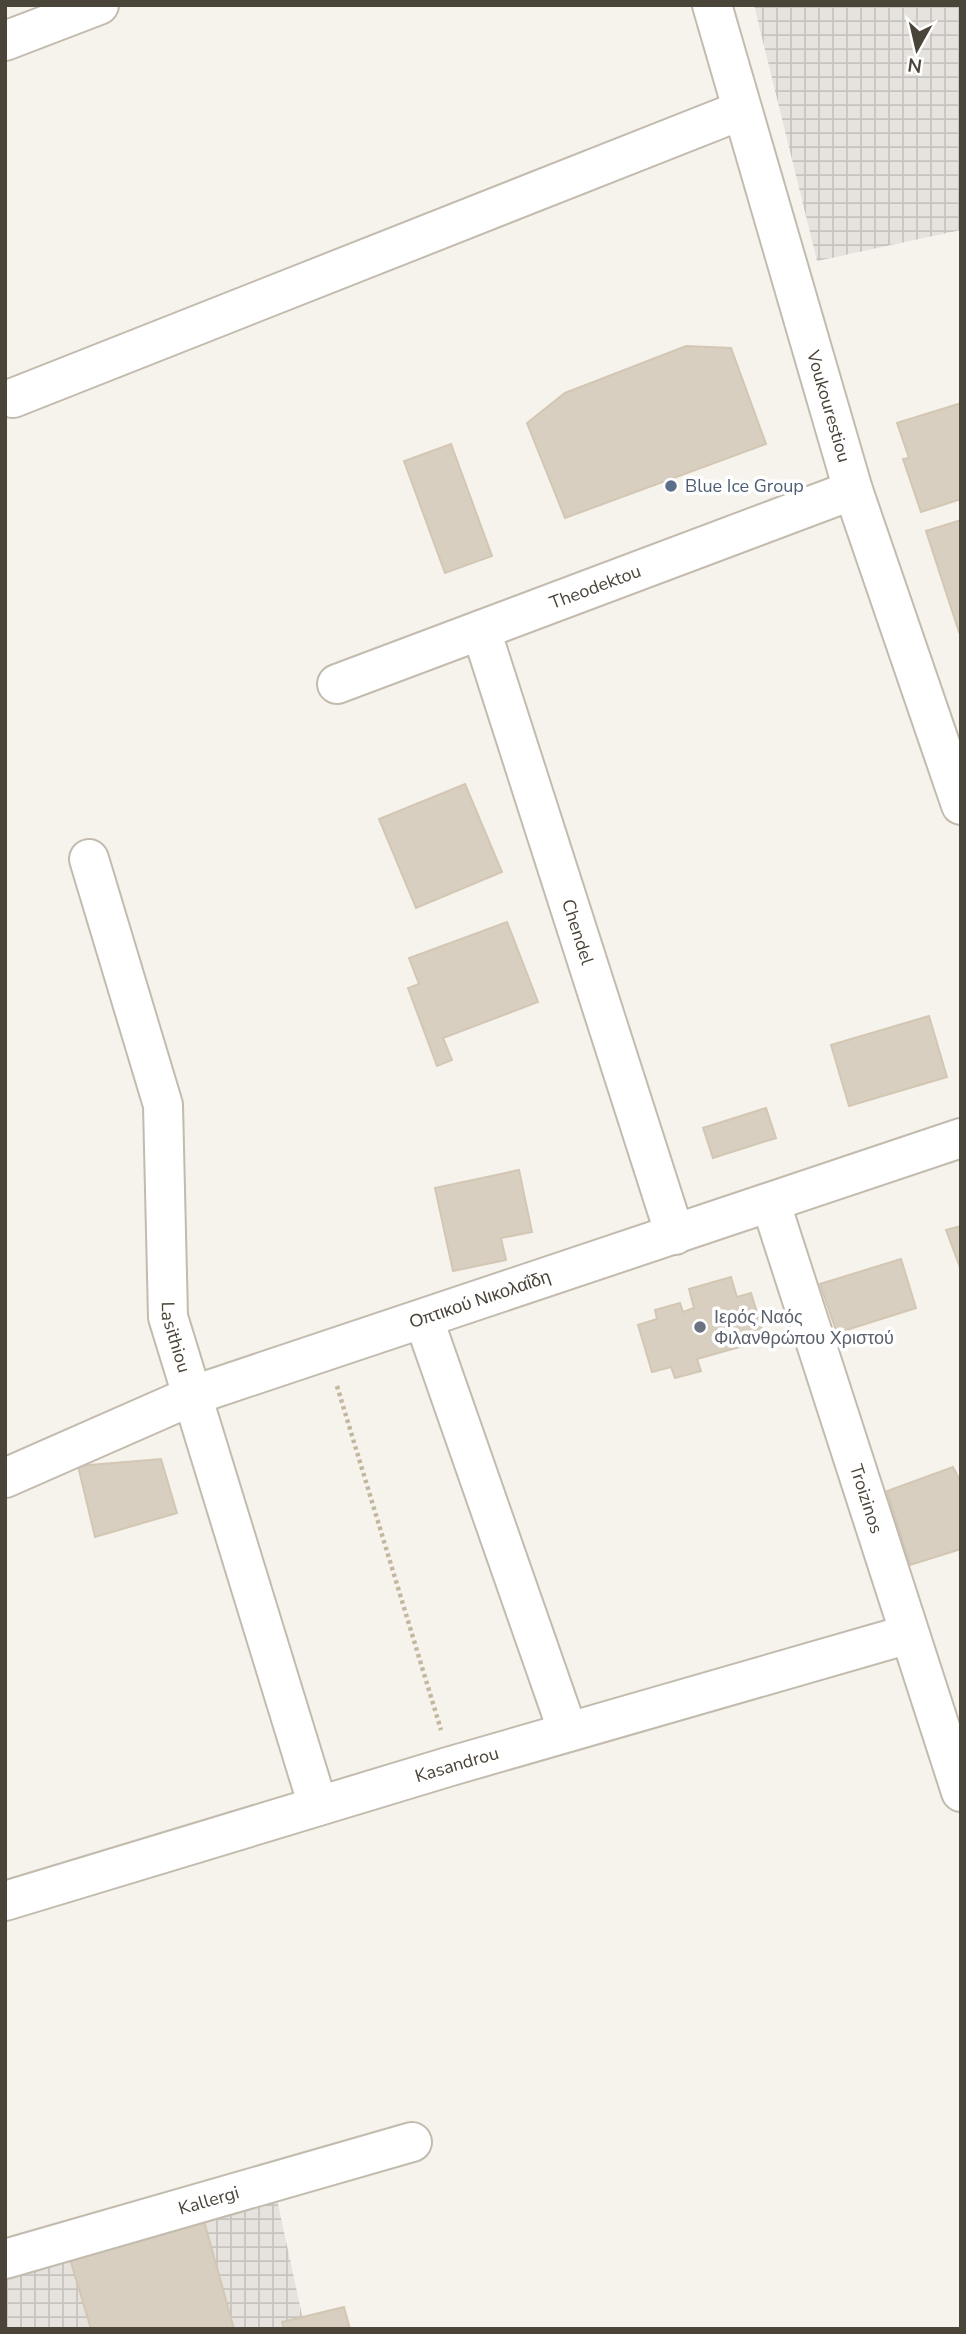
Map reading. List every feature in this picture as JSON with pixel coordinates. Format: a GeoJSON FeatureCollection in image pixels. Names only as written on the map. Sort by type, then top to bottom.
{"type":"FeatureCollection","features":[{"type":"Feature","properties":{"kind":"street"},"geometry":{"type":"LineString","coordinates":[[5,41],[99,5]]}},
{"type":"Feature","properties":{"kind":"street","name":"Voukourestiou"},"geometry":{"type":"LineString","coordinates":[[712,5],[853,490],[961,805]]}},
{"type":"Feature","properties":{"kind":"street"},"geometry":{"type":"LineString","coordinates":[[13,398],[742,110]]}},
{"type":"Feature","properties":{"kind":"street","name":"Theodektou"},"geometry":{"type":"LineString","coordinates":[[337,684],[853,490]]}},
{"type":"Feature","properties":{"kind":"street","name":"Chendel"},"geometry":{"type":"LineString","coordinates":[[481,630],[675,1235]]}},
{"type":"Feature","properties":{"kind":"street","name":"Lasithiou"},"geometry":{"type":"LineString","coordinates":[[89,859],[163,1105],[169,1317],[318,1805]]}},
{"type":"Feature","properties":{"kind":"street","name":"Οπτικού Νικολαΐδη"},"geometry":{"type":"LineString","coordinates":[[5,1479],[194,1395],[771,1204],[961,1138]]}},
{"type":"Feature","properties":{"kind":"street","name":"Troizinos"},"geometry":{"type":"LineString","coordinates":[[771,1204],[961,1792]]}},
{"type":"Feature","properties":{"kind":"street"},"geometry":{"type":"LineString","coordinates":[[424,1320],[568,1732]]}},
{"type":"Feature","properties":{"kind":"street","name":"Kasandrou"},"geometry":{"type":"LineString","coordinates":[[5,1901],[318,1805],[909,1634]]}},
{"type":"Feature","properties":{"kind":"street","name":"Kallergi"},"geometry":{"type":"LineString","coordinates":[[5,2259],[412,2142]]}},
{"type":"Feature","properties":{"kind":"path"},"geometry":{"type":"LineString","coordinates":[[327,1352],[451,1766]]}},
{"type":"Feature","properties":{"kind":"shaded area"},"geometry":{"type":"Polygon","coordinates":[[[754,5],[961,5],[961,230],[817,261],[754,5]]]}},
{"type":"Feature","properties":{"kind":"shaded area"},"geometry":{"type":"Polygon","coordinates":[[[275,2190],[305,2329],[5,2329],[5,2275],[275,2190]]]}},
{"type":"Feature","properties":{"kind":"building"},"geometry":{"type":"Polygon","coordinates":[[[686,346],[731,348],[766,444],[565,518],[527,423],[565,393],[686,346]]]}},
{"type":"Feature","properties":{"kind":"building"},"geometry":{"type":"Polygon","coordinates":[[[961,403],[961,499],[921,512],[903,459],[909,458],[897,423],[961,403]]]}},
{"type":"Feature","properties":{"kind":"building"},"geometry":{"type":"Polygon","coordinates":[[[451,444],[492,556],[445,573],[404,461],[451,444]]]}},
{"type":"Feature","properties":{"kind":"building"},"geometry":{"type":"Polygon","coordinates":[[[961,520],[961,631],[959,632],[926,531],[961,520]]]}},
{"type":"Feature","properties":{"kind":"building"},"geometry":{"type":"Polygon","coordinates":[[[465,784],[502,872],[416,908],[379,819],[465,784]]]}},
{"type":"Feature","properties":{"kind":"building"},"geometry":{"type":"Polygon","coordinates":[[[507,922],[538,1002],[443,1038],[452,1060],[437,1066],[408,988],[419,984],[409,958],[507,922]]]}},
{"type":"Feature","properties":{"kind":"building"},"geometry":{"type":"Polygon","coordinates":[[[929,1016],[947,1077],[849,1106],[831,1045],[929,1016]]]}},
{"type":"Feature","properties":{"kind":"building"},"geometry":{"type":"Polygon","coordinates":[[[766,1108],[776,1138],[713,1158],[703,1128],[766,1108]]]}},
{"type":"Feature","properties":{"kind":"building"},"geometry":{"type":"Polygon","coordinates":[[[519,1170],[532,1232],[501,1238],[506,1260],[453,1271],[435,1188],[519,1170]]]}},
{"type":"Feature","properties":{"kind":"building"},"geometry":{"type":"Polygon","coordinates":[[[961,1226],[961,1270],[946,1230],[961,1226]]]}},
{"type":"Feature","properties":{"kind":"building"},"geometry":{"type":"Polygon","coordinates":[[[901,1259],[916,1308],[837,1333],[820,1284],[901,1259]]]}},
{"type":"Feature","properties":{"kind":"building","name":"Ιερός Ναός Φιλανθρώπου Χριστού"},"geometry":{"type":"Polygon","coordinates":[[[731,1277],[737,1297],[751,1293],[762,1329],[747,1333],[750,1344],[697,1359],[701,1371],[675,1378],[671,1367],[652,1372],[638,1325],[657,1319],[655,1310],[680,1303],[683,1312],[694,1308],[689,1289],[731,1277]]]}},
{"type":"Feature","properties":{"kind":"building"},"geometry":{"type":"Polygon","coordinates":[[[161,1459],[177,1513],[95,1537],[78,1466],[161,1459]]]}},
{"type":"Feature","properties":{"kind":"building"},"geometry":{"type":"Polygon","coordinates":[[[953,1467],[961,1483],[961,1549],[910,1565],[887,1491],[953,1467]]]}},
{"type":"Feature","properties":{"kind":"building"},"geometry":{"type":"Polygon","coordinates":[[[204,2221],[234,2329],[91,2329],[70,2259],[204,2221]]]}},
{"type":"Feature","properties":{"kind":"building"},"geometry":{"type":"Polygon","coordinates":[[[344,2307],[350,2329],[284,2329],[282,2322],[344,2307]]]}},
{"type":"Feature","properties":{"kind":"place","name":"Blue Ice Group"},"geometry":{"type":"Point","coordinates":[671,486]}},
{"type":"Feature","properties":{"kind":"place","name":"Ιερός Ναός Φιλανθρώπου Χριστού"},"geometry":{"type":"Point","coordinates":[700,1327]}}]}
